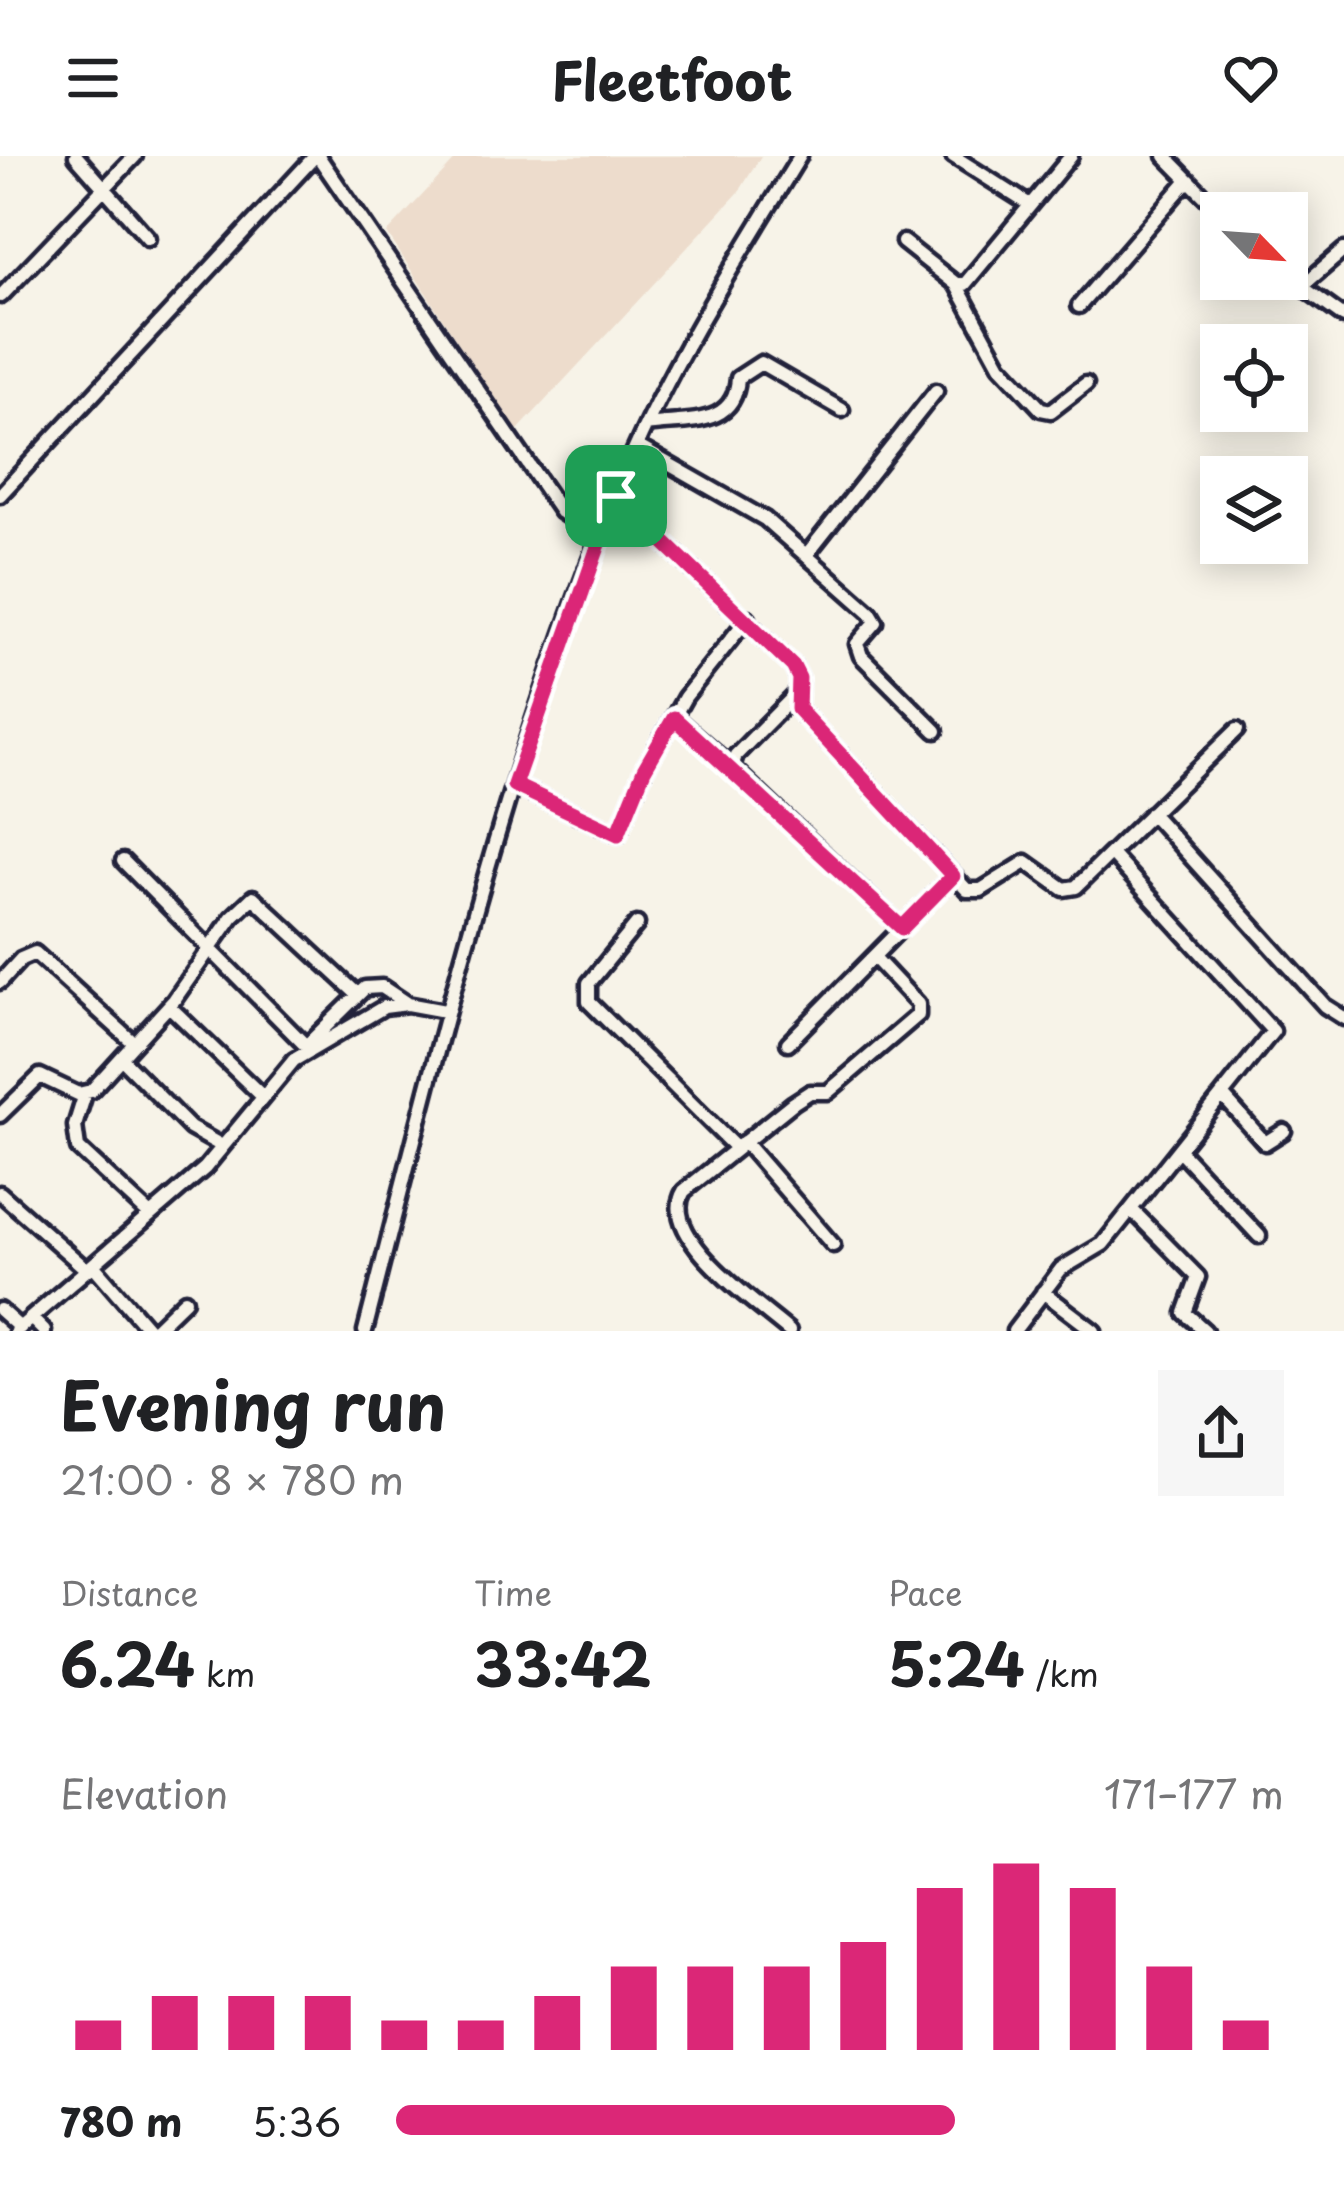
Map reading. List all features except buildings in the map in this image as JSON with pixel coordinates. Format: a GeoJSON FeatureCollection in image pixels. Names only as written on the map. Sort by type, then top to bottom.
{"type":"FeatureCollection","features":[{"type":"Feature","properties":{"kind":"street"},"geometry":{"type":"LineString","coordinates":[[76,156],[148,238]]}},
{"type":"Feature","properties":{"kind":"street"},"geometry":{"type":"LineString","coordinates":[[1,296],[135,156]]}},
{"type":"Feature","properties":{"kind":"street"},"geometry":{"type":"LineString","coordinates":[[0,495],[317,156],[561,512],[578,523],[604,528]]}},
{"type":"Feature","properties":{"kind":"street"},"geometry":{"type":"LineString","coordinates":[[365,1331],[445,1011],[514,785],[604,528],[646,425],[800,156]]}},
{"type":"Feature","properties":{"kind":"street"},"geometry":{"type":"LineString","coordinates":[[953,156],[1030,205]]}},
{"type":"Feature","properties":{"kind":"street"},"geometry":{"type":"LineString","coordinates":[[1165,156],[1200,192]]}},
{"type":"Feature","properties":{"kind":"street"},"geometry":{"type":"LineString","coordinates":[[956,284],[969,280],[1062,159]]}},
{"type":"Feature","properties":{"kind":"street"},"geometry":{"type":"LineString","coordinates":[[1079,306],[1188,179]]}},
{"type":"Feature","properties":{"kind":"street"},"geometry":{"type":"LineString","coordinates":[[903,242],[956,284],[1000,365],[1042,409],[1051,411],[1086,384]]}},
{"type":"Feature","properties":{"kind":"street"},"geometry":{"type":"LineString","coordinates":[[1308,281],[1344,250]]}},
{"type":"Feature","properties":{"kind":"street"},"geometry":{"type":"LineString","coordinates":[[1308,292],[1344,317]]}},
{"type":"Feature","properties":{"kind":"street"},"geometry":{"type":"LineString","coordinates":[[646,425],[728,411],[737,400],[741,374],[761,364],[842,410]]}},
{"type":"Feature","properties":{"kind":"street"},"geometry":{"type":"LineString","coordinates":[[808,553],[936,391]]}},
{"type":"Feature","properties":{"kind":"street"},"geometry":{"type":"LineString","coordinates":[[637,446],[740,503],[808,553],[874,616],[874,626],[857,649],[936,731]]}},
{"type":"Feature","properties":{"kind":"street"},"geometry":{"type":"LineString","coordinates":[[616,496],[748,618],[797,672],[795,703],[807,719],[973,892],[1026,862],[1070,890],[1237,730]]}},
{"type":"Feature","properties":{"kind":"street"},"geometry":{"type":"LineString","coordinates":[[514,785],[618,834],[644,770],[691,687],[748,618]]}},
{"type":"Feature","properties":{"kind":"street"},"geometry":{"type":"LineString","coordinates":[[732,767],[736,755],[796,694]]}},
{"type":"Feature","properties":{"kind":"street"},"geometry":{"type":"LineString","coordinates":[[674,718],[902,928]]}},
{"type":"Feature","properties":{"kind":"street"},"geometry":{"type":"LineString","coordinates":[[1151,814],[1324,1006],[1344,1018]]}},
{"type":"Feature","properties":{"kind":"street"},"geometry":{"type":"LineString","coordinates":[[1014,1331],[1061,1269],[1094,1252],[1272,1037],[1273,1027],[1111,854]]}},
{"type":"Feature","properties":{"kind":"street"},"geometry":{"type":"LineString","coordinates":[[122,861],[306,1046]]}},
{"type":"Feature","properties":{"kind":"street"},"geometry":{"type":"LineString","coordinates":[[788,1043],[953,876]]}},
{"type":"Feature","properties":{"kind":"street"},"geometry":{"type":"LineString","coordinates":[[150,1215],[77,1148],[75,1126],[85,1094],[169,1006],[253,897],[356,993]]}},
{"type":"Feature","properties":{"kind":"street"},"geometry":{"type":"LineString","coordinates":[[637,924],[589,983],[589,1002],[740,1145],[833,1245]]}},
{"type":"Feature","properties":{"kind":"street"},"geometry":{"type":"LineString","coordinates":[[0,982],[21,958],[35,953],[134,1043]]}},
{"type":"Feature","properties":{"kind":"street"},"geometry":{"type":"LineString","coordinates":[[789,1331],[708,1261],[681,1224],[678,1202],[683,1191],[803,1095],[828,1092],[917,1015],[918,1004],[874,957]]}},
{"type":"Feature","properties":{"kind":"street"},"geometry":{"type":"LineString","coordinates":[[22,1326],[222,1147],[260,1095],[356,993],[382,987],[406,1004]]}},
{"type":"Feature","properties":{"kind":"street"},"geometry":{"type":"LineString","coordinates":[[294,1060],[373,1012],[406,1004],[445,1011]]}},
{"type":"Feature","properties":{"kind":"street"},"geometry":{"type":"LineString","coordinates":[[169,1006],[260,1095]]}},
{"type":"Feature","properties":{"kind":"street"},"geometry":{"type":"LineString","coordinates":[[122,1059],[190,1128],[222,1147]]}},
{"type":"Feature","properties":{"kind":"street"},"geometry":{"type":"LineString","coordinates":[[0,1115],[40,1076],[85,1094]]}},
{"type":"Feature","properties":{"kind":"street"},"geometry":{"type":"LineString","coordinates":[[1223,1096],[1265,1144],[1284,1131]]}},
{"type":"Feature","properties":{"kind":"street"},"geometry":{"type":"LineString","coordinates":[[1179,1150],[1259,1236]]}},
{"type":"Feature","properties":{"kind":"street"},"geometry":{"type":"LineString","coordinates":[[0,1193],[90,1267],[151,1331],[185,1300]]}},
{"type":"Feature","properties":{"kind":"street"},"geometry":{"type":"LineString","coordinates":[[1131,1209],[1198,1277],[1185,1313],[1205,1331]]}},
{"type":"Feature","properties":{"kind":"street"},"geometry":{"type":"LineString","coordinates":[[1043,1292],[1094,1331]]}},
{"type":"Feature","properties":{"kind":"street"},"geometry":{"type":"LineString","coordinates":[[0,1310],[22,1326],[44,1331]]}},
{"type":"Feature","properties":{"kind":"shaded area"},"geometry":{"type":"Polygon","coordinates":[[[459,156],[761,156],[739,192],[516,432],[387,233],[459,156]]]}},
{"type":"Feature","properties":{"kind":"route"},"geometry":{"type":"LineString","coordinates":[[616,496],[793,666],[799,678],[798,709],[953,876],[902,928],[674,718],[644,770],[629,818],[618,834],[601,830],[514,785],[616,496]]}}]}
